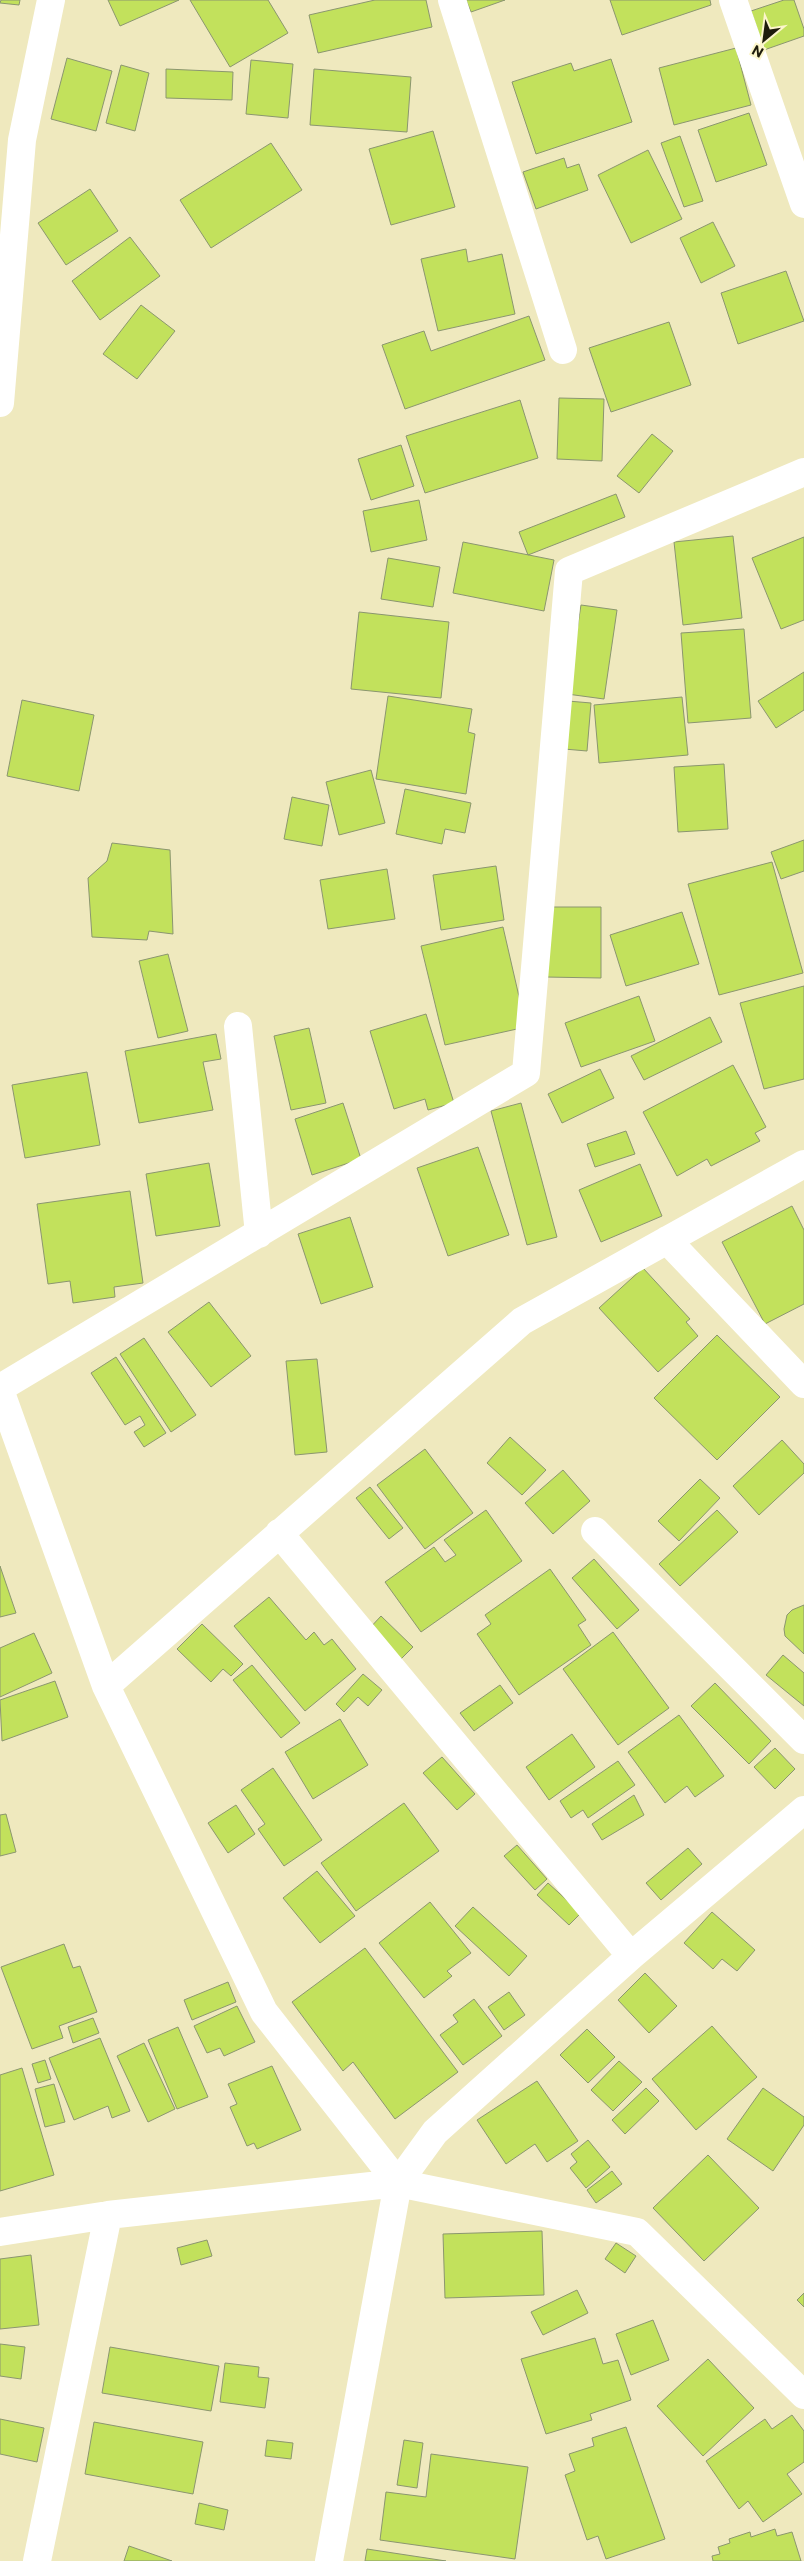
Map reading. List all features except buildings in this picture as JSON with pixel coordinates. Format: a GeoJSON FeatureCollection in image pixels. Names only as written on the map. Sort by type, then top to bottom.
{"type":"FeatureCollection","features":[{"type":"Feature","properties":{"kind":"street"},"geometry":{"type":"LineString","coordinates":[[0,403],[22,140],[52,0]]}},
{"type":"Feature","properties":{"kind":"street"},"geometry":{"type":"LineString","coordinates":[[452,0],[563,350]]}},
{"type":"Feature","properties":{"kind":"street"},"geometry":{"type":"LineString","coordinates":[[733,0],[804,204]]}},
{"type":"Feature","properties":{"kind":"street"},"geometry":{"type":"LineString","coordinates":[[398,2183],[264,2012],[106,1686],[0,1389],[526,1073],[570,571],[804,472]]}},
{"type":"Feature","properties":{"kind":"street"},"geometry":{"type":"LineString","coordinates":[[238,1026],[259,1234]]}},
{"type":"Feature","properties":{"kind":"street"},"geometry":{"type":"LineString","coordinates":[[106,1686],[522,1321],[804,1164]]}},
{"type":"Feature","properties":{"kind":"street"},"geometry":{"type":"LineString","coordinates":[[667,1240],[804,1384]]}},
{"type":"Feature","properties":{"kind":"street"},"geometry":{"type":"LineString","coordinates":[[595,1531],[804,1740]]}},
{"type":"Feature","properties":{"kind":"street"},"geometry":{"type":"LineString","coordinates":[[279,1533],[631,1956]]}},
{"type":"Feature","properties":{"kind":"street"},"geometry":{"type":"LineString","coordinates":[[329,2561],[398,2183],[435,2132],[631,1956],[804,1810]]}},
{"type":"Feature","properties":{"kind":"street"},"geometry":{"type":"LineString","coordinates":[[0,2232],[108,2215],[398,2183],[637,2232],[804,2395]]}},
{"type":"Feature","properties":{"kind":"street"},"geometry":{"type":"LineString","coordinates":[[37,2561],[108,2215]]}}]}
